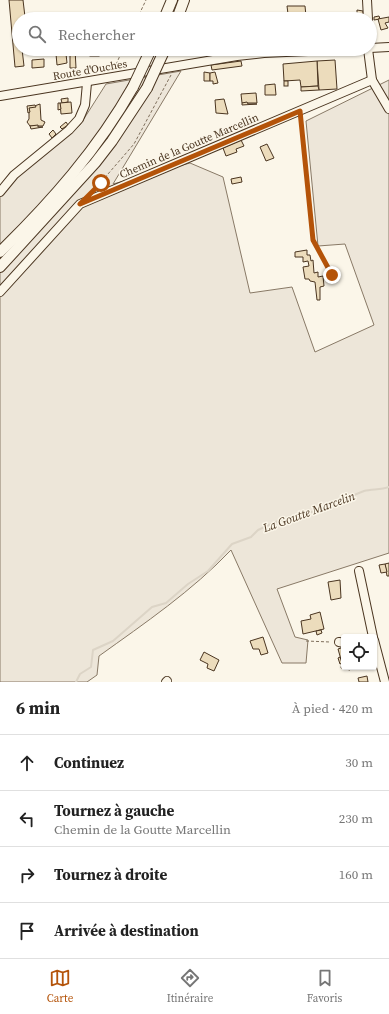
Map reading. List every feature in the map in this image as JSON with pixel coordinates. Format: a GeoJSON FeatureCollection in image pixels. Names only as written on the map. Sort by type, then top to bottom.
{"type":"FeatureCollection","features":[{"type":"Feature","properties":{"kind":"main road"},"geometry":{"type":"LineString","coordinates":[[167,12],[172,0]]}},
{"type":"Feature","properties":{"kind":"main road"},"geometry":{"type":"LineString","coordinates":[[180,12],[184,0]]}},
{"type":"Feature","properties":{"kind":"main road"},"geometry":{"type":"LineString","coordinates":[[0,252],[70,177],[116,117],[133,87],[148,56]]}},
{"type":"Feature","properties":{"kind":"main road"},"geometry":{"type":"LineString","coordinates":[[0,267],[95,162],[112,141],[147,88],[162,56]]}},
{"type":"Feature","properties":{"kind":"street"},"geometry":{"type":"LineString","coordinates":[[367,0],[368,12]]}},
{"type":"Feature","properties":{"kind":"street"},"geometry":{"type":"LineString","coordinates":[[377,48],[389,47]]}},
{"type":"Feature","properties":{"kind":"street","name":"Route d'Ouches"},"geometry":{"type":"LineString","coordinates":[[0,96],[244,56]]}},
{"type":"Feature","properties":{"kind":"street"},"geometry":{"type":"LineString","coordinates":[[370,56],[372,80],[389,109]]}},
{"type":"Feature","properties":{"kind":"street","name":"Chemin de la Goutte Marcellin"},"geometry":{"type":"LineString","coordinates":[[0,292],[80,204],[372,80]]}},
{"type":"Feature","properties":{"kind":"street"},"geometry":{"type":"LineString","coordinates":[[0,192],[14,175],[69,130],[79,119],[85,105],[87,82]]}},
{"type":"Feature","properties":{"kind":"street"},"geometry":{"type":"LineString","coordinates":[[359,571],[372,634]]}},
{"type":"Feature","properties":{"kind":"street"},"geometry":{"type":"LineString","coordinates":[[377,653],[385,682]]}},
{"type":"Feature","properties":{"kind":"path"},"geometry":{"type":"LineString","coordinates":[[140,12],[146,0]]}},
{"type":"Feature","properties":{"kind":"path"},"geometry":{"type":"LineString","coordinates":[[111,78],[120,56]]}},
{"type":"Feature","properties":{"kind":"path"},"geometry":{"type":"LineString","coordinates":[[90,194],[134,144],[176,66]]}},
{"type":"Feature","properties":{"kind":"path"},"geometry":{"type":"LineString","coordinates":[[300,111],[313,240],[332,275]]}},
{"type":"Feature","properties":{"kind":"path"},"geometry":{"type":"LineString","coordinates":[[306,641],[341,643]]}},
{"type":"Feature","properties":{"kind":"shaded area"},"geometry":{"type":"Polygon","coordinates":[[[181,71],[113,184],[190,163],[223,177],[250,293],[292,287],[315,352],[374,325],[345,244],[318,246],[306,121],[389,80],[389,553],[277,589],[295,637],[308,640],[306,663],[282,663],[231,550],[184,593],[151,619],[99,656],[97,675],[87,682],[0,682],[0,196],[15,177],[80,125],[106,84],[181,71]]]}},
{"type":"Feature","properties":{"kind":"building"},"geometry":{"type":"Polygon","coordinates":[[[9,0],[23,0],[24,12],[12,12],[12,34],[9,0]]]}},
{"type":"Feature","properties":{"kind":"building"},"geometry":{"type":"Polygon","coordinates":[[[287,6],[305,6],[306,12],[288,12],[287,6]]]}},
{"type":"Feature","properties":{"kind":"building"},"geometry":{"type":"Polygon","coordinates":[[[389,17],[389,22],[385,23],[388,28],[381,30],[378,19],[389,17]]]}},
{"type":"Feature","properties":{"kind":"building"},"geometry":{"type":"Polygon","coordinates":[[[14,56],[23,56],[24,66],[15,67],[14,56]]]}},
{"type":"Feature","properties":{"kind":"building"},"geometry":{"type":"Polygon","coordinates":[[[56,56],[66,56],[67,63],[57,65],[56,56]]]}},
{"type":"Feature","properties":{"kind":"building"},"geometry":{"type":"Polygon","coordinates":[[[70,56],[75,56],[76,68],[70,68],[70,56]]]}},
{"type":"Feature","properties":{"kind":"building"},"geometry":{"type":"Polygon","coordinates":[[[44,59],[44,67],[32,68],[32,60],[44,59]]]}},
{"type":"Feature","properties":{"kind":"building"},"geometry":{"type":"Polygon","coordinates":[[[335,60],[337,89],[319,90],[317,61],[335,60]]]}},
{"type":"Feature","properties":{"kind":"building"},"geometry":{"type":"Polygon","coordinates":[[[241,61],[242,66],[212,70],[211,65],[241,61]]]}},
{"type":"Feature","properties":{"kind":"building"},"geometry":{"type":"Polygon","coordinates":[[[317,61],[318,86],[301,87],[300,80],[284,81],[283,64],[317,61]]]}},
{"type":"Feature","properties":{"kind":"building"},"geometry":{"type":"Polygon","coordinates":[[[204,72],[210,73],[210,81],[204,81],[204,72]]]}},
{"type":"Feature","properties":{"kind":"building"},"geometry":{"type":"Polygon","coordinates":[[[215,72],[218,83],[213,84],[213,81],[210,81],[210,73],[215,72]]]}},
{"type":"Feature","properties":{"kind":"building"},"geometry":{"type":"Polygon","coordinates":[[[284,81],[288,81],[288,86],[284,86],[284,81]]]}},
{"type":"Feature","properties":{"kind":"building"},"geometry":{"type":"Polygon","coordinates":[[[275,84],[276,95],[265,95],[265,85],[275,84]]]}},
{"type":"Feature","properties":{"kind":"building"},"geometry":{"type":"Polygon","coordinates":[[[318,86],[319,90],[301,91],[301,87],[318,86]]]}},
{"type":"Feature","properties":{"kind":"building"},"geometry":{"type":"Polygon","coordinates":[[[256,93],[257,103],[242,103],[241,94],[256,93]]]}},
{"type":"Feature","properties":{"kind":"building"},"geometry":{"type":"Polygon","coordinates":[[[68,98],[68,102],[62,103],[61,99],[68,98]]]}},
{"type":"Feature","properties":{"kind":"building"},"geometry":{"type":"Polygon","coordinates":[[[224,99],[228,114],[216,113],[215,100],[224,99]]]}},
{"type":"Feature","properties":{"kind":"building"},"geometry":{"type":"Polygon","coordinates":[[[71,102],[72,113],[61,114],[60,103],[71,102]]]}},
{"type":"Feature","properties":{"kind":"building"},"geometry":{"type":"Polygon","coordinates":[[[247,102],[248,104],[257,104],[242,105],[242,103],[247,102]]]}},
{"type":"Feature","properties":{"kind":"building"},"geometry":{"type":"Polygon","coordinates":[[[58,103],[60,103],[61,109],[58,110],[58,103]]]}},
{"type":"Feature","properties":{"kind":"building"},"geometry":{"type":"Polygon","coordinates":[[[40,104],[41,120],[45,122],[43,126],[30,126],[27,122],[29,119],[29,108],[40,104]]]}},
{"type":"Feature","properties":{"kind":"building"},"geometry":{"type":"Polygon","coordinates":[[[35,105],[36,107],[29,108],[30,112],[28,113],[27,106],[35,105]]]}},
{"type":"Feature","properties":{"kind":"building"},"geometry":{"type":"Polygon","coordinates":[[[66,122],[68,125],[62,129],[60,127],[66,122]]]}},
{"type":"Feature","properties":{"kind":"building"},"geometry":{"type":"Polygon","coordinates":[[[38,125],[38,127],[43,127],[31,129],[30,126],[38,125]]]}},
{"type":"Feature","properties":{"kind":"building"},"geometry":{"type":"Polygon","coordinates":[[[53,130],[56,134],[52,138],[49,134],[53,130]]]}},
{"type":"Feature","properties":{"kind":"building"},"geometry":{"type":"Polygon","coordinates":[[[241,140],[244,146],[236,149],[237,152],[226,156],[223,148],[241,140]]]}},
{"type":"Feature","properties":{"kind":"building"},"geometry":{"type":"Polygon","coordinates":[[[267,144],[274,158],[266,161],[260,147],[267,144]]]}},
{"type":"Feature","properties":{"kind":"building"},"geometry":{"type":"Polygon","coordinates":[[[241,177],[242,182],[232,184],[231,179],[241,177]]]}},
{"type":"Feature","properties":{"kind":"building"},"geometry":{"type":"Polygon","coordinates":[[[307,250],[307,255],[310,255],[311,261],[313,260],[314,273],[318,272],[318,277],[323,276],[324,286],[320,287],[320,300],[317,300],[315,282],[305,279],[303,267],[309,266],[308,261],[303,262],[303,257],[295,257],[295,252],[307,250]]]}},
{"type":"Feature","properties":{"kind":"building"},"geometry":{"type":"Polygon","coordinates":[[[389,563],[389,576],[387,576],[385,564],[389,563]]]}},
{"type":"Feature","properties":{"kind":"building"},"geometry":{"type":"Polygon","coordinates":[[[385,564],[387,572],[381,573],[379,565],[385,564]]]}},
{"type":"Feature","properties":{"kind":"building"},"geometry":{"type":"Polygon","coordinates":[[[340,580],[341,598],[331,600],[328,582],[340,580]]]}},
{"type":"Feature","properties":{"kind":"building"},"geometry":{"type":"Polygon","coordinates":[[[320,612],[324,629],[303,634],[301,621],[311,619],[310,615],[320,612]]]}},
{"type":"Feature","properties":{"kind":"building"},"geometry":{"type":"Polygon","coordinates":[[[321,630],[322,633],[317,635],[316,631],[321,630]]]}},
{"type":"Feature","properties":{"kind":"building"},"geometry":{"type":"Polygon","coordinates":[[[263,637],[268,653],[261,655],[259,649],[253,649],[250,641],[263,637]]]}},
{"type":"Feature","properties":{"kind":"building"},"geometry":{"type":"Polygon","coordinates":[[[341,648],[341,660],[338,649],[341,648]]]}},
{"type":"Feature","properties":{"kind":"building"},"geometry":{"type":"Polygon","coordinates":[[[204,652],[219,660],[214,671],[207,668],[208,664],[200,660],[204,652]]]}},
{"type":"Feature","properties":{"kind":"building"},"geometry":{"type":"Polygon","coordinates":[[[340,657],[340,664],[338,658],[340,657]]]}},
{"type":"Feature","properties":{"kind":"building"},"geometry":{"type":"Polygon","coordinates":[[[367,676],[368,682],[359,682],[358,678],[367,676]]]}},
{"type":"Feature","properties":{"kind":"waterway","name":"La Goutte Marcelin"},"geometry":{"type":"LineString","coordinates":[[76,682],[80,674],[91,667],[93,650],[113,641],[152,607],[166,603],[188,584],[208,571],[232,544],[251,537],[258,530],[278,521],[294,519],[364,491],[389,487]]}},
{"type":"Feature","properties":{"kind":"route"},"geometry":{"type":"LineString","coordinates":[[101,183],[80,204],[300,111],[313,240],[332,275]]}}]}
